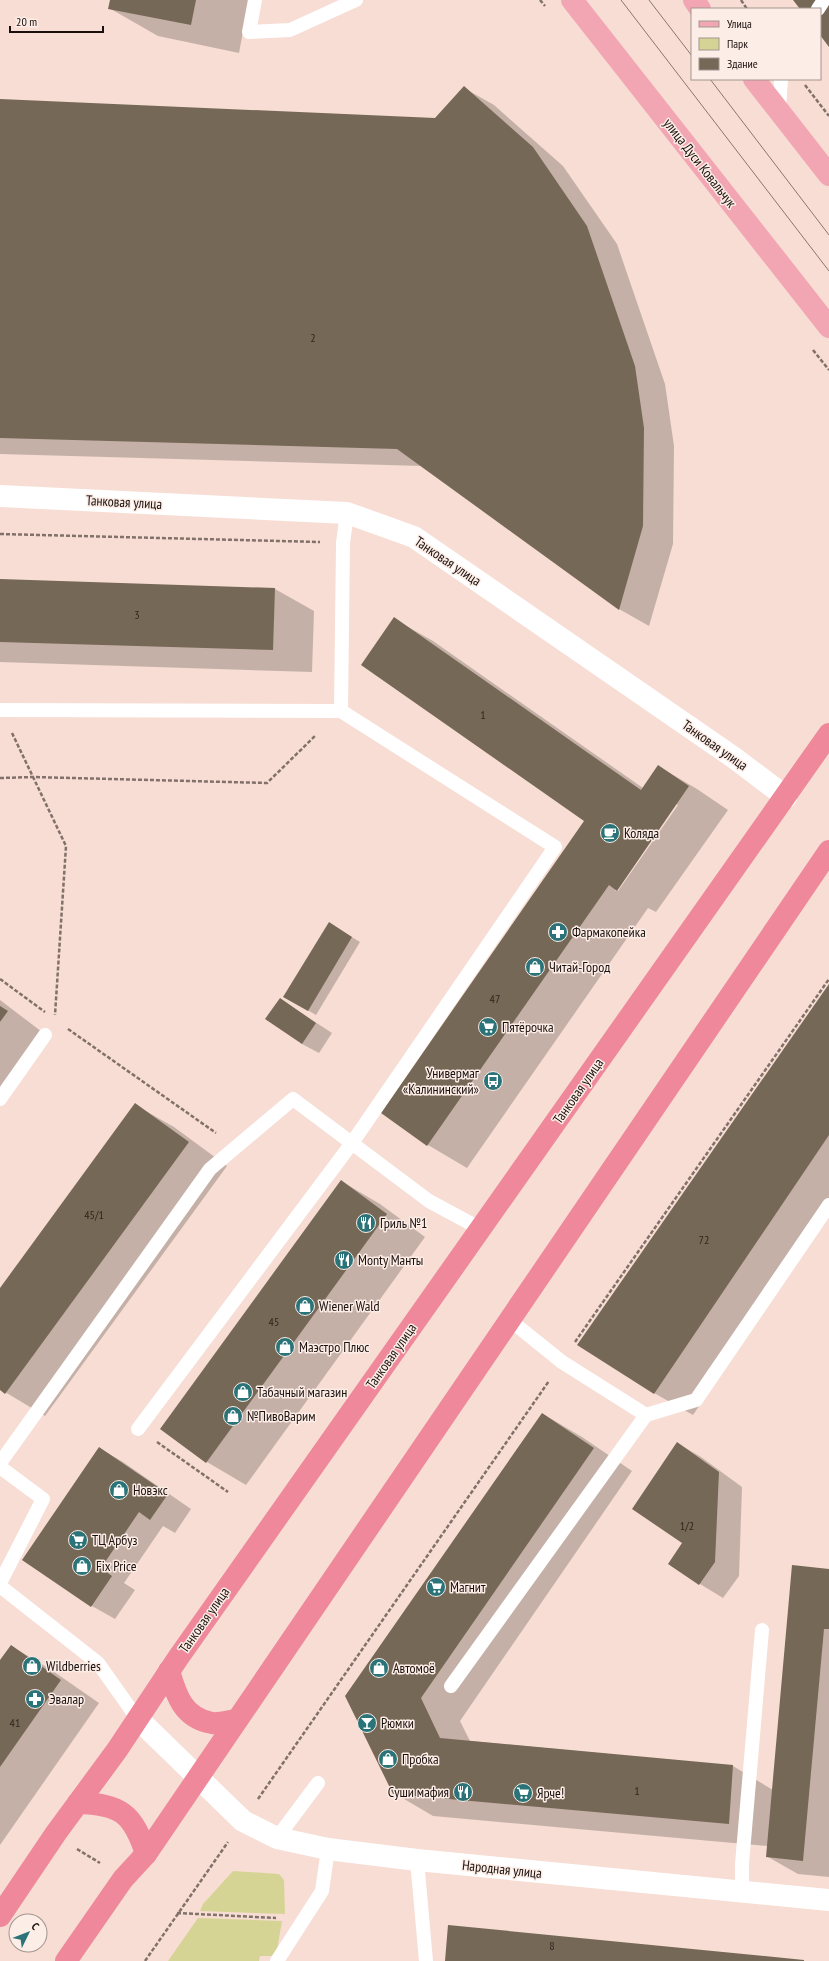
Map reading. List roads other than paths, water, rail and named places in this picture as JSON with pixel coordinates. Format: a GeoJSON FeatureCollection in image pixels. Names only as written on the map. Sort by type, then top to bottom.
{"type":"FeatureCollection","features":[{"type":"Feature","properties":{"kind":"highway","name":"Танковая улица"},"geometry":{"type":"LineString","coordinates":[[0,1916],[169,1671],[829,734]]}},
{"type":"Feature","properties":{"kind":"highway"},"geometry":{"type":"LineString","coordinates":[[66,1961],[123,1879],[146,1854],[511,1321],[829,851]]}},
{"type":"Feature","properties":{"kind":"highway"},"geometry":{"type":"LineString","coordinates":[[169,1671],[176,1696],[191,1715],[212,1723],[237,1720]]}},
{"type":"Feature","properties":{"kind":"highway"},"geometry":{"type":"LineString","coordinates":[[78,1803],[98,1804],[123,1812],[139,1831],[146,1854]]}},
{"type":"Feature","properties":{"kind":"main road","name":"улица Дуси Ковальчук"},"geometry":{"type":"LineString","coordinates":[[572,0],[829,327]]}},
{"type":"Feature","properties":{"kind":"main road"},"geometry":{"type":"LineString","coordinates":[[755,80],[829,175]]}},
{"type":"Feature","properties":{"kind":"street","name":"Танковая улица"},"geometry":{"type":"LineString","coordinates":[[0,496],[347,513],[414,537],[733,757],[786,797]]}},
{"type":"Feature","properties":{"kind":"street","name":"Народная улица"},"geometry":{"type":"LineString","coordinates":[[138,1718],[243,1821],[277,1838],[328,1849],[417,1860],[829,1900]]}},
{"type":"Feature","properties":{"kind":"lane"},"geometry":{"type":"LineString","coordinates":[[255,0],[250,32],[290,30],[356,0]]}},
{"type":"Feature","properties":{"kind":"lane"},"geometry":{"type":"LineString","coordinates":[[779,111],[781,80]]}},
{"type":"Feature","properties":{"kind":"lane"},"geometry":{"type":"LineString","coordinates":[[341,711],[343,543],[347,513]]}},
{"type":"Feature","properties":{"kind":"lane"},"geometry":{"type":"LineString","coordinates":[[1,710],[341,711],[555,847],[352,1143],[138,1429]]}},
{"type":"Feature","properties":{"kind":"lane"},"geometry":{"type":"LineString","coordinates":[[0,1099],[45,1035]]}},
{"type":"Feature","properties":{"kind":"lane"},"geometry":{"type":"LineString","coordinates":[[0,1463],[210,1169],[293,1099],[429,1201],[481,1229]]}},
{"type":"Feature","properties":{"kind":"lane"},"geometry":{"type":"LineString","coordinates":[[451,1686],[646,1415],[696,1400],[829,1205]]}},
{"type":"Feature","properties":{"kind":"lane"},"geometry":{"type":"LineString","coordinates":[[511,1321],[562,1362],[646,1415]]}},
{"type":"Feature","properties":{"kind":"lane"},"geometry":{"type":"LineString","coordinates":[[0,1467],[43,1499],[0,1584],[98,1663],[138,1718]]}},
{"type":"Feature","properties":{"kind":"lane"},"geometry":{"type":"LineString","coordinates":[[742,1892],[743,1856],[762,1630]]}},
{"type":"Feature","properties":{"kind":"lane"},"geometry":{"type":"LineString","coordinates":[[277,1838],[318,1783]]}},
{"type":"Feature","properties":{"kind":"lane"},"geometry":{"type":"LineString","coordinates":[[277,1961],[322,1891],[328,1849]]}},
{"type":"Feature","properties":{"kind":"lane"},"geometry":{"type":"LineString","coordinates":[[417,1860],[426,1961]]}},
{"type":"Feature","properties":{"kind":"tram line"},"geometry":{"type":"LineString","coordinates":[[621,0],[829,271]]}},
{"type":"Feature","properties":{"kind":"tram line"},"geometry":{"type":"LineString","coordinates":[[649,0],[691,55]]}},
{"type":"Feature","properties":{"kind":"tram line"},"geometry":{"type":"LineString","coordinates":[[711,80],[829,235]]}},
{"type":"Feature","properties":{"kind":"place","name":"Коляда"},"geometry":{"type":"Point","coordinates":[610,833]}},
{"type":"Feature","properties":{"kind":"place","name":"Фармакопейка"},"geometry":{"type":"Point","coordinates":[558,932]}},
{"type":"Feature","properties":{"kind":"place","name":"Читай-Город"},"geometry":{"type":"Point","coordinates":[535,967]}},
{"type":"Feature","properties":{"kind":"place","name":"Пятёрочка"},"geometry":{"type":"Point","coordinates":[488,1027]}},
{"type":"Feature","properties":{"kind":"place","name":"Универмаг «Калининский»"},"geometry":{"type":"Point","coordinates":[493,1081]}},
{"type":"Feature","properties":{"kind":"place","name":"Гриль №1"},"geometry":{"type":"Point","coordinates":[366,1223]}},
{"type":"Feature","properties":{"kind":"place","name":"Monty Манты"},"geometry":{"type":"Point","coordinates":[344,1260]}},
{"type":"Feature","properties":{"kind":"place","name":"Wiener Wald"},"geometry":{"type":"Point","coordinates":[305,1306]}},
{"type":"Feature","properties":{"kind":"place","name":"Маэстро Плюс"},"geometry":{"type":"Point","coordinates":[285,1347]}},
{"type":"Feature","properties":{"kind":"place","name":"Табачный магазин"},"geometry":{"type":"Point","coordinates":[243,1392]}},
{"type":"Feature","properties":{"kind":"place","name":"№ПивоВарим"},"geometry":{"type":"Point","coordinates":[233,1416]}},
{"type":"Feature","properties":{"kind":"place","name":"Новэкс"},"geometry":{"type":"Point","coordinates":[119,1490]}},
{"type":"Feature","properties":{"kind":"place","name":"ТЦ Арбуз"},"geometry":{"type":"Point","coordinates":[78,1540]}},
{"type":"Feature","properties":{"kind":"place","name":"Fix Price"},"geometry":{"type":"Point","coordinates":[82,1566]}},
{"type":"Feature","properties":{"kind":"place","name":"Магнит"},"geometry":{"type":"Point","coordinates":[436,1587]}},
{"type":"Feature","properties":{"kind":"place","name":"Wildberries"},"geometry":{"type":"Point","coordinates":[32,1666]}},
{"type":"Feature","properties":{"kind":"place","name":"Автомоё"},"geometry":{"type":"Point","coordinates":[379,1668]}},
{"type":"Feature","properties":{"kind":"place","name":"Эвалар"},"geometry":{"type":"Point","coordinates":[35,1699]}},
{"type":"Feature","properties":{"kind":"place","name":"Рюмки"},"geometry":{"type":"Point","coordinates":[367,1723]}},
{"type":"Feature","properties":{"kind":"place","name":"Пробка"},"geometry":{"type":"Point","coordinates":[388,1759]}},
{"type":"Feature","properties":{"kind":"place","name":"Суши мафия"},"geometry":{"type":"Point","coordinates":[463,1792]}},
{"type":"Feature","properties":{"kind":"place","name":"Ярче!"},"geometry":{"type":"Point","coordinates":[523,1793]}}]}
